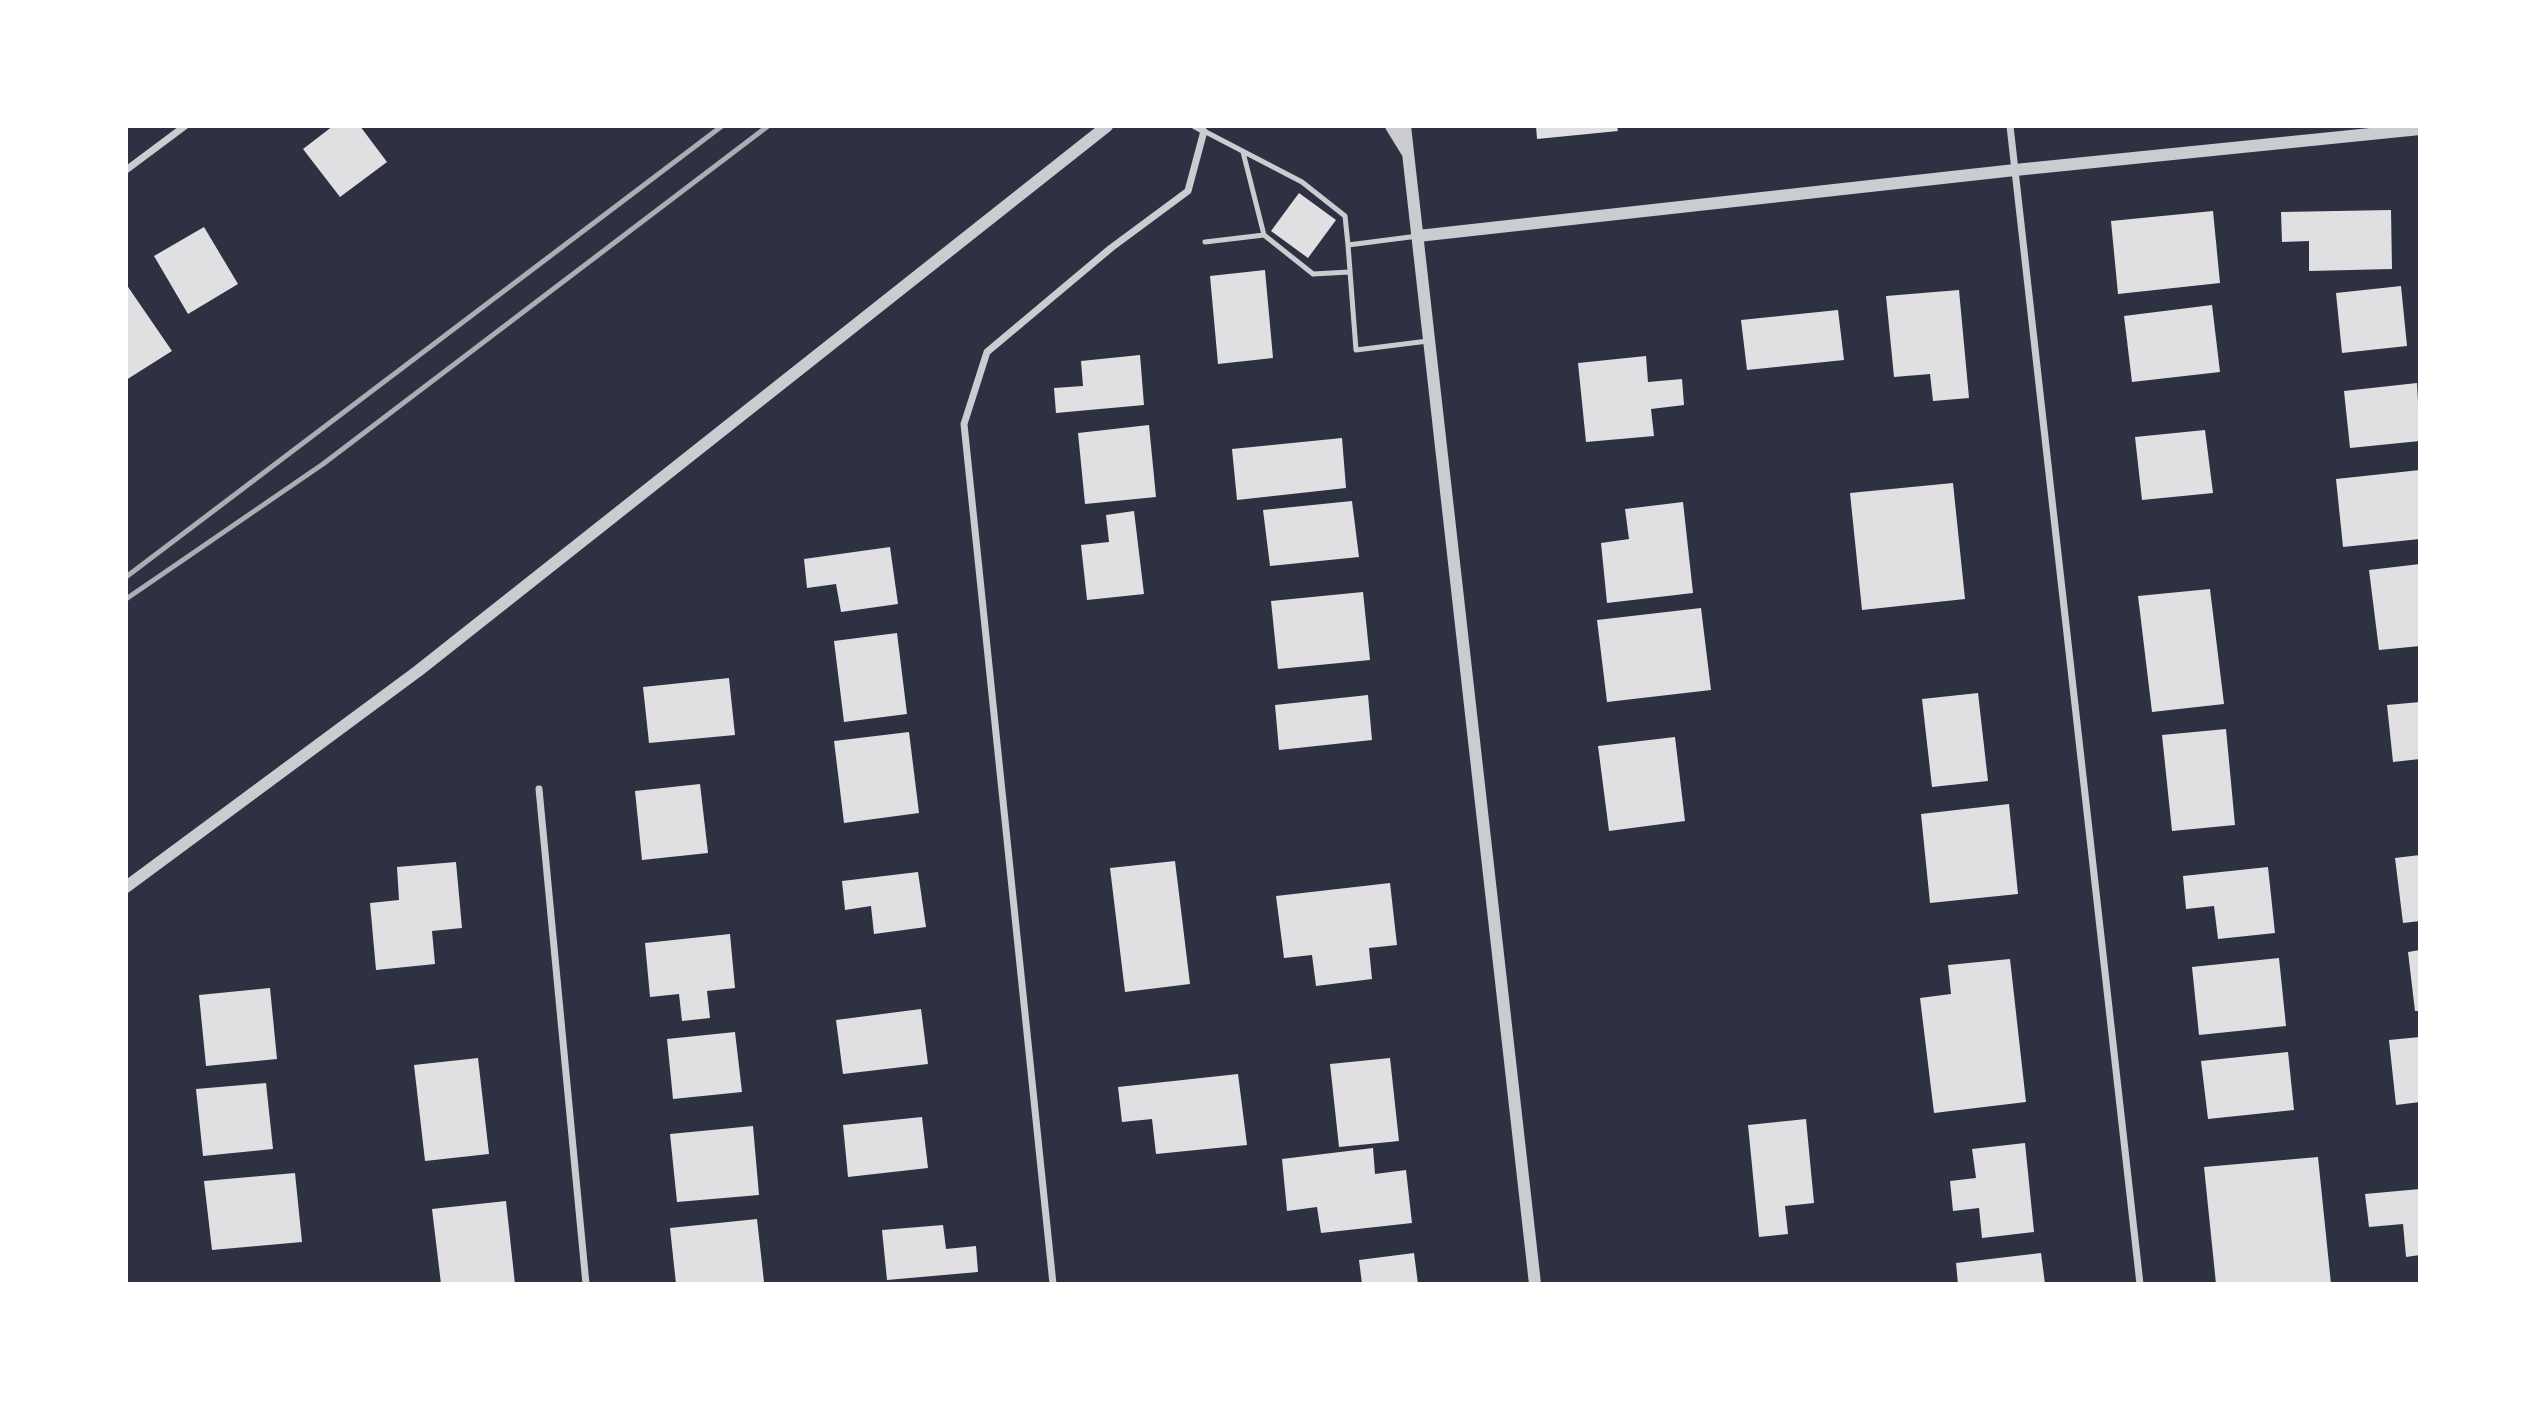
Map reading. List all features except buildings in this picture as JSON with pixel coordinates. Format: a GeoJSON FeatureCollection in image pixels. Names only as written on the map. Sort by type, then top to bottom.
{"type":"FeatureCollection","features":[{"type":"Feature","properties":{"kind":"street"},"geometry":{"type":"LineString","coordinates":[[126,170],[185,126]]}},
{"type":"Feature","properties":{"kind":"street"},"geometry":{"type":"LineString","coordinates":[[126,887],[418,671],[1107,126]]}},
{"type":"Feature","properties":{"kind":"street"},"geometry":{"type":"LineString","coordinates":[[1053,1284],[964,424],[987,352],[1111,248],[1188,191],[1204,131],[1195,126]]}},
{"type":"Feature","properties":{"kind":"street"},"geometry":{"type":"LineString","coordinates":[[1391,126],[1409,155]]}},
{"type":"Feature","properties":{"kind":"street"},"geometry":{"type":"LineString","coordinates":[[1405,126],[1535,1284]]}},
{"type":"Feature","properties":{"kind":"street"},"geometry":{"type":"LineString","coordinates":[[2010,126],[2140,1284]]}},
{"type":"Feature","properties":{"kind":"street"},"geometry":{"type":"LineString","coordinates":[[1418,236],[2015,170],[2420,129]]}},
{"type":"Feature","properties":{"kind":"street"},"geometry":{"type":"LineString","coordinates":[[539,789],[586,1284]]}},
{"type":"Feature","properties":{"kind":"lane"},"geometry":{"type":"LineString","coordinates":[[1204,131],[1302,182],[1345,216],[1356,350],[1430,341]]}},
{"type":"Feature","properties":{"kind":"lane"},"geometry":{"type":"LineString","coordinates":[[1242,152],[1264,235],[1313,274],[1349,272]]}},
{"type":"Feature","properties":{"kind":"lane"},"geometry":{"type":"LineString","coordinates":[[1205,242],[1264,235]]}},
{"type":"Feature","properties":{"kind":"lane"},"geometry":{"type":"LineString","coordinates":[[1348,245],[1418,236]]}},
{"type":"Feature","properties":{"kind":"railway"},"geometry":{"type":"LineString","coordinates":[[126,577],[722,126]]}},
{"type":"Feature","properties":{"kind":"railway"},"geometry":{"type":"LineString","coordinates":[[126,599],[323,464],[768,126]]}}]}
